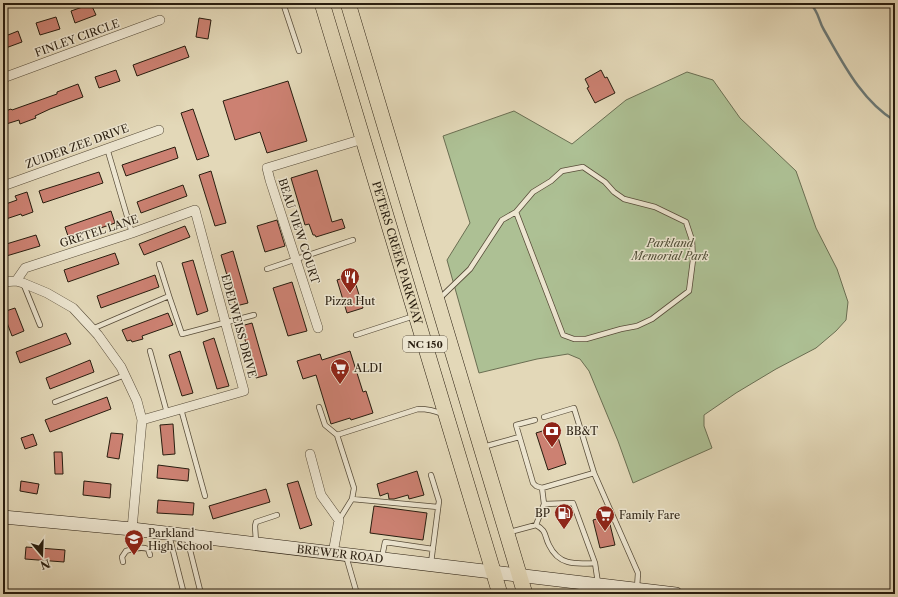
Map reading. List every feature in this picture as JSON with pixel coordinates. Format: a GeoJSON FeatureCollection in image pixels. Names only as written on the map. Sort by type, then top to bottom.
{"type":"FeatureCollection","features":[{"type":"Feature","properties":{"kind":"main road","name":"PETERS CREEK PARKWAY"},"geometry":{"type":"LineString","coordinates":[[322,3],[500,594]]}},
{"type":"Feature","properties":{"kind":"main road","name":"NC 150"},"geometry":{"type":"LineString","coordinates":[[348,3],[525,594]]}},
{"type":"Feature","properties":{"kind":"main road"},"geometry":{"type":"LineString","coordinates":[[416,315],[431,313],[446,358],[481,445]]}},
{"type":"Feature","properties":{"kind":"street","name":"FINLEY CIRCLE"},"geometry":{"type":"LineString","coordinates":[[3,78],[160,20]]}},
{"type":"Feature","properties":{"kind":"street","name":"ZUIDER ZEE DRIVE"},"geometry":{"type":"LineString","coordinates":[[3,186],[159,130]]}},
{"type":"Feature","properties":{"kind":"street","name":"BEAU VIEW COURT"},"geometry":{"type":"LineString","coordinates":[[318,328],[267,168],[363,138]]}},
{"type":"Feature","properties":{"kind":"street","name":"GRETEL LANE"},"geometry":{"type":"LineString","coordinates":[[20,282],[25,268],[132,233],[195,210]]}},
{"type":"Feature","properties":{"kind":"street","name":"EDELWEISS DRIVE"},"geometry":{"type":"LineString","coordinates":[[142,420],[244,391],[195,210]]}},
{"type":"Feature","properties":{"kind":"street"},"geometry":{"type":"LineString","coordinates":[[3,282],[20,282],[47,293],[73,308],[92,328],[121,367],[138,401],[142,420],[132,529]]}},
{"type":"Feature","properties":{"kind":"street"},"geometry":{"type":"LineString","coordinates":[[310,454],[321,495],[339,520],[339,554]]}},
{"type":"Feature","properties":{"kind":"street","name":"BREWER ROAD"},"geometry":{"type":"LineString","coordinates":[[3,517],[169,533],[676,594]]}},
{"type":"Feature","properties":{"kind":"lane"},"geometry":{"type":"LineString","coordinates":[[283,3],[299,51]]}},
{"type":"Feature","properties":{"kind":"lane"},"geometry":{"type":"LineString","coordinates":[[107,148],[132,233]]}},
{"type":"Feature","properties":{"kind":"lane"},"geometry":{"type":"LineString","coordinates":[[437,301],[470,269],[502,220],[516,212],[533,192],[551,181],[562,171],[583,167],[605,182],[614,192],[624,199],[654,207],[686,222],[692,240],[693,260],[689,291],[652,320],[637,326],[586,339],[574,340],[563,335],[516,212]]}},
{"type":"Feature","properties":{"kind":"lane"},"geometry":{"type":"LineString","coordinates":[[267,269],[353,240]]}},
{"type":"Feature","properties":{"kind":"lane"},"geometry":{"type":"LineString","coordinates":[[159,264],[182,334],[254,315]]}},
{"type":"Feature","properties":{"kind":"lane"},"geometry":{"type":"LineString","coordinates":[[20,282],[40,324]]}},
{"type":"Feature","properties":{"kind":"lane"},"geometry":{"type":"LineString","coordinates":[[92,328],[169,296]]}},
{"type":"Feature","properties":{"kind":"lane"},"geometry":{"type":"LineString","coordinates":[[356,335],[416,315]]}},
{"type":"Feature","properties":{"kind":"lane"},"geometry":{"type":"LineString","coordinates":[[150,351],[167,413]]}},
{"type":"Feature","properties":{"kind":"lane"},"geometry":{"type":"LineString","coordinates":[[55,402],[125,375]]}},
{"type":"Feature","properties":{"kind":"lane"},"geometry":{"type":"LineString","coordinates":[[319,407],[325,425],[337,435],[354,488],[352,499],[339,520]]}},
{"type":"Feature","properties":{"kind":"lane"},"geometry":{"type":"LineString","coordinates":[[544,417],[574,408],[594,473],[638,573],[637,589]]}},
{"type":"Feature","properties":{"kind":"lane"},"geometry":{"type":"LineString","coordinates":[[181,409],[204,496]]}},
{"type":"Feature","properties":{"kind":"lane"},"geometry":{"type":"LineString","coordinates":[[337,435],[418,409],[435,410],[447,417]]}},
{"type":"Feature","properties":{"kind":"lane"},"geometry":{"type":"LineString","coordinates":[[534,420],[516,425],[533,482],[536,486],[542,488],[594,473]]}},
{"type":"Feature","properties":{"kind":"lane"},"geometry":{"type":"LineString","coordinates":[[481,445],[520,437]]}},
{"type":"Feature","properties":{"kind":"lane"},"geometry":{"type":"LineString","coordinates":[[431,475],[439,501],[431,565]]}},
{"type":"Feature","properties":{"kind":"lane"},"geometry":{"type":"LineString","coordinates":[[536,524],[544,504],[542,488]]}},
{"type":"Feature","properties":{"kind":"lane"},"geometry":{"type":"LineString","coordinates":[[352,499],[438,506]]}},
{"type":"Feature","properties":{"kind":"lane"},"geometry":{"type":"LineString","coordinates":[[544,504],[573,503],[595,563],[598,585]]}},
{"type":"Feature","properties":{"kind":"lane"},"geometry":{"type":"LineString","coordinates":[[256,544],[256,522],[277,515]]}},
{"type":"Feature","properties":{"kind":"lane"},"geometry":{"type":"LineString","coordinates":[[507,533],[536,524]]}},
{"type":"Feature","properties":{"kind":"lane"},"geometry":{"type":"LineString","coordinates":[[536,524],[544,530],[549,546],[564,562],[595,563]]}},
{"type":"Feature","properties":{"kind":"lane"},"geometry":{"type":"LineString","coordinates":[[132,529],[134,549]]}},
{"type":"Feature","properties":{"kind":"lane"},"geometry":{"type":"LineString","coordinates":[[169,533],[184,594]]}},
{"type":"Feature","properties":{"kind":"lane"},"geometry":{"type":"LineString","coordinates":[[186,535],[201,594]]}},
{"type":"Feature","properties":{"kind":"lane"},"geometry":{"type":"LineString","coordinates":[[382,559],[385,542],[433,549]]}},
{"type":"Feature","properties":{"kind":"lane"},"geometry":{"type":"LineString","coordinates":[[123,562],[122,557],[126,551],[145,548],[148,549],[150,555]]}},
{"type":"Feature","properties":{"kind":"lane"},"geometry":{"type":"LineString","coordinates":[[339,554],[357,594]]}},
{"type":"Feature","properties":{"kind":"green space","name":"Parkland Memorial Park"},"geometry":{"type":"Polygon","coordinates":[[[687,72],[713,80],[740,118],[796,171],[816,228],[837,269],[848,302],[846,320],[836,331],[816,348],[776,369],[736,393],[704,415],[704,426],[712,448],[633,483],[618,441],[589,371],[580,359],[568,354],[537,359],[479,373],[447,260],[470,223],[443,136],[514,111],[572,144],[626,100],[687,72]]]}},
{"type":"Feature","properties":{"kind":"building"},"geometry":{"type":"Polygon","coordinates":[[[91,4],[96,15],[75,23],[71,11],[91,4]]]}},
{"type":"Feature","properties":{"kind":"building"},"geometry":{"type":"Polygon","coordinates":[[[56,17],[60,29],[40,35],[36,23],[56,17]]]}},
{"type":"Feature","properties":{"kind":"building"},"geometry":{"type":"Polygon","coordinates":[[[199,18],[211,20],[208,39],[196,37],[199,18]]]}},
{"type":"Feature","properties":{"kind":"building"},"geometry":{"type":"Polygon","coordinates":[[[18,31],[22,42],[3,49],[3,37],[18,31]]]}},
{"type":"Feature","properties":{"kind":"building"},"geometry":{"type":"Polygon","coordinates":[[[185,46],[189,57],[137,76],[133,65],[185,46]]]}},
{"type":"Feature","properties":{"kind":"building"},"geometry":{"type":"Polygon","coordinates":[[[116,70],[120,81],[99,88],[95,77],[116,70]]]}},
{"type":"Feature","properties":{"kind":"building"},"geometry":{"type":"Polygon","coordinates":[[[601,70],[605,78],[607,77],[615,93],[595,103],[587,88],[589,87],[585,79],[601,70]]]}},
{"type":"Feature","properties":{"kind":"building"},"geometry":{"type":"Polygon","coordinates":[[[288,81],[307,141],[267,153],[260,132],[235,140],[223,101],[288,81]]]}},
{"type":"Feature","properties":{"kind":"building"},"geometry":{"type":"Polygon","coordinates":[[[78,84],[83,97],[50,109],[35,116],[36,118],[20,124],[19,120],[3,125],[3,112],[57,94],[57,92],[78,84]]]}},
{"type":"Feature","properties":{"kind":"building"},"geometry":{"type":"Polygon","coordinates":[[[193,109],[209,156],[197,160],[181,113],[193,109]]]}},
{"type":"Feature","properties":{"kind":"building"},"geometry":{"type":"Polygon","coordinates":[[[175,147],[178,158],[126,176],[122,165],[175,147]]]}},
{"type":"Feature","properties":{"kind":"building"},"geometry":{"type":"Polygon","coordinates":[[[317,170],[332,222],[342,219],[345,228],[316,237],[313,235],[309,224],[305,225],[291,178],[317,170]]]}},
{"type":"Feature","properties":{"kind":"building"},"geometry":{"type":"Polygon","coordinates":[[[211,171],[226,223],[215,226],[199,175],[211,171]]]}},
{"type":"Feature","properties":{"kind":"building"},"geometry":{"type":"Polygon","coordinates":[[[99,172],[103,183],[43,203],[39,191],[99,172]]]}},
{"type":"Feature","properties":{"kind":"building"},"geometry":{"type":"Polygon","coordinates":[[[183,185],[187,196],[141,213],[137,202],[183,185]]]}},
{"type":"Feature","properties":{"kind":"building"},"geometry":{"type":"Polygon","coordinates":[[[27,192],[33,212],[3,220],[3,205],[17,200],[15,196],[27,192]]]}},
{"type":"Feature","properties":{"kind":"building"},"geometry":{"type":"Polygon","coordinates":[[[111,211],[115,223],[69,239],[65,227],[111,211]]]}},
{"type":"Feature","properties":{"kind":"building"},"geometry":{"type":"Polygon","coordinates":[[[277,220],[285,246],[265,252],[257,226],[277,220]]]}},
{"type":"Feature","properties":{"kind":"building"},"geometry":{"type":"Polygon","coordinates":[[[185,226],[190,237],[144,255],[139,244],[185,226]]]}},
{"type":"Feature","properties":{"kind":"building"},"geometry":{"type":"Polygon","coordinates":[[[36,235],[40,246],[3,257],[3,245],[36,235]]]}},
{"type":"Feature","properties":{"kind":"building"},"geometry":{"type":"Polygon","coordinates":[[[233,251],[248,303],[236,306],[221,255],[233,251]]]}},
{"type":"Feature","properties":{"kind":"building"},"geometry":{"type":"Polygon","coordinates":[[[115,253],[119,264],[68,282],[64,270],[115,253]]]}},
{"type":"Feature","properties":{"kind":"building"},"geometry":{"type":"Polygon","coordinates":[[[193,260],[208,311],[197,315],[182,263],[193,260]]]}},
{"type":"Feature","properties":{"kind":"building"},"geometry":{"type":"Polygon","coordinates":[[[155,275],[159,287],[101,308],[97,296],[155,275]]]}},
{"type":"Feature","properties":{"kind":"building"},"geometry":{"type":"Polygon","coordinates":[[[353,275],[363,308],[347,313],[337,280],[353,275]]]}},
{"type":"Feature","properties":{"kind":"building"},"geometry":{"type":"Polygon","coordinates":[[[292,282],[307,331],[288,336],[273,288],[292,282]]]}},
{"type":"Feature","properties":{"kind":"building"},"geometry":{"type":"Polygon","coordinates":[[[15,308],[24,331],[12,336],[3,312],[15,308]]]}},
{"type":"Feature","properties":{"kind":"building"},"geometry":{"type":"Polygon","coordinates":[[[168,313],[173,325],[142,336],[143,339],[132,342],[131,340],[127,341],[122,330],[168,313]]]}},
{"type":"Feature","properties":{"kind":"building"},"geometry":{"type":"Polygon","coordinates":[[[252,323],[267,375],[256,378],[241,326],[252,323]]]}},
{"type":"Feature","properties":{"kind":"building"},"geometry":{"type":"Polygon","coordinates":[[[66,333],[71,344],[20,363],[16,352],[66,333]]]}},
{"type":"Feature","properties":{"kind":"building"},"geometry":{"type":"Polygon","coordinates":[[[214,338],[229,386],[217,389],[203,342],[214,338]]]}},
{"type":"Feature","properties":{"kind":"building"},"geometry":{"type":"Polygon","coordinates":[[[180,351],[193,393],[182,396],[169,355],[180,351]]]}},
{"type":"Feature","properties":{"kind":"building","name":"ALDI"},"geometry":{"type":"Polygon","coordinates":[[[350,351],[363,392],[366,391],[373,413],[331,424],[316,375],[303,379],[297,361],[320,354],[322,360],[350,351]]]}},
{"type":"Feature","properties":{"kind":"building"},"geometry":{"type":"Polygon","coordinates":[[[90,360],[94,372],[50,389],[46,378],[90,360]]]}},
{"type":"Feature","properties":{"kind":"building"},"geometry":{"type":"Polygon","coordinates":[[[107,397],[111,409],[50,432],[45,420],[107,397]]]}},
{"type":"Feature","properties":{"kind":"building"},"geometry":{"type":"Polygon","coordinates":[[[173,424],[175,454],[163,455],[160,425],[173,424]]]}},
{"type":"Feature","properties":{"kind":"building"},"geometry":{"type":"Polygon","coordinates":[[[555,427],[566,464],[548,470],[536,433],[555,427]]]}},
{"type":"Feature","properties":{"kind":"building"},"geometry":{"type":"Polygon","coordinates":[[[111,433],[123,434],[119,459],[107,457],[111,433]]]}},
{"type":"Feature","properties":{"kind":"building"},"geometry":{"type":"Polygon","coordinates":[[[33,434],[37,445],[25,449],[21,438],[33,434]]]}},
{"type":"Feature","properties":{"kind":"building"},"geometry":{"type":"Polygon","coordinates":[[[54,452],[62,452],[63,474],[55,474],[54,452]]]}},
{"type":"Feature","properties":{"kind":"building"},"geometry":{"type":"Polygon","coordinates":[[[158,465],[189,469],[188,481],[157,478],[158,465]]]}},
{"type":"Feature","properties":{"kind":"building"},"geometry":{"type":"Polygon","coordinates":[[[417,471],[424,495],[409,499],[408,495],[394,499],[389,499],[388,493],[380,496],[377,484],[417,471]]]}},
{"type":"Feature","properties":{"kind":"building"},"geometry":{"type":"Polygon","coordinates":[[[21,481],[39,484],[37,494],[20,491],[21,481]]]}},
{"type":"Feature","properties":{"kind":"building"},"geometry":{"type":"Polygon","coordinates":[[[84,481],[111,484],[110,498],[83,495],[84,481]]]}},
{"type":"Feature","properties":{"kind":"building"},"geometry":{"type":"Polygon","coordinates":[[[298,481],[312,525],[300,529],[287,484],[298,481]]]}},
{"type":"Feature","properties":{"kind":"building"},"geometry":{"type":"Polygon","coordinates":[[[266,489],[270,502],[213,519],[209,506],[266,489]]]}},
{"type":"Feature","properties":{"kind":"building"},"geometry":{"type":"Polygon","coordinates":[[[158,500],[194,503],[193,515],[157,513],[158,500]]]}},
{"type":"Feature","properties":{"kind":"building"},"geometry":{"type":"Polygon","coordinates":[[[374,506],[427,513],[423,540],[370,533],[374,506]]]}},
{"type":"Feature","properties":{"kind":"building"},"geometry":{"type":"Polygon","coordinates":[[[608,516],[615,545],[600,548],[593,520],[608,516]]]}},
{"type":"Feature","properties":{"kind":"building"},"geometry":{"type":"Polygon","coordinates":[[[26,547],[65,550],[64,562],[25,559],[26,547]]]}},
{"type":"Feature","properties":{"kind":"waterway"},"geometry":{"type":"LineString","coordinates":[[810,3],[816,10],[831,43],[854,80],[872,103],[895,121]]}},
{"type":"Feature","properties":{"kind":"place","name":"Pizza Hut"},"geometry":{"type":"Point","coordinates":[350,294]}},
{"type":"Feature","properties":{"kind":"place","name":"ALDI"},"geometry":{"type":"Point","coordinates":[340,385]}},
{"type":"Feature","properties":{"kind":"place","name":"BB&T"},"geometry":{"type":"Point","coordinates":[552,448]}},
{"type":"Feature","properties":{"kind":"place","name":"BP"},"geometry":{"type":"Point","coordinates":[564,530]}},
{"type":"Feature","properties":{"kind":"place","name":"Family Fare"},"geometry":{"type":"Point","coordinates":[605,532]}},
{"type":"Feature","properties":{"kind":"place","name":"Parkland High School"},"geometry":{"type":"Point","coordinates":[134,556]}}]}
